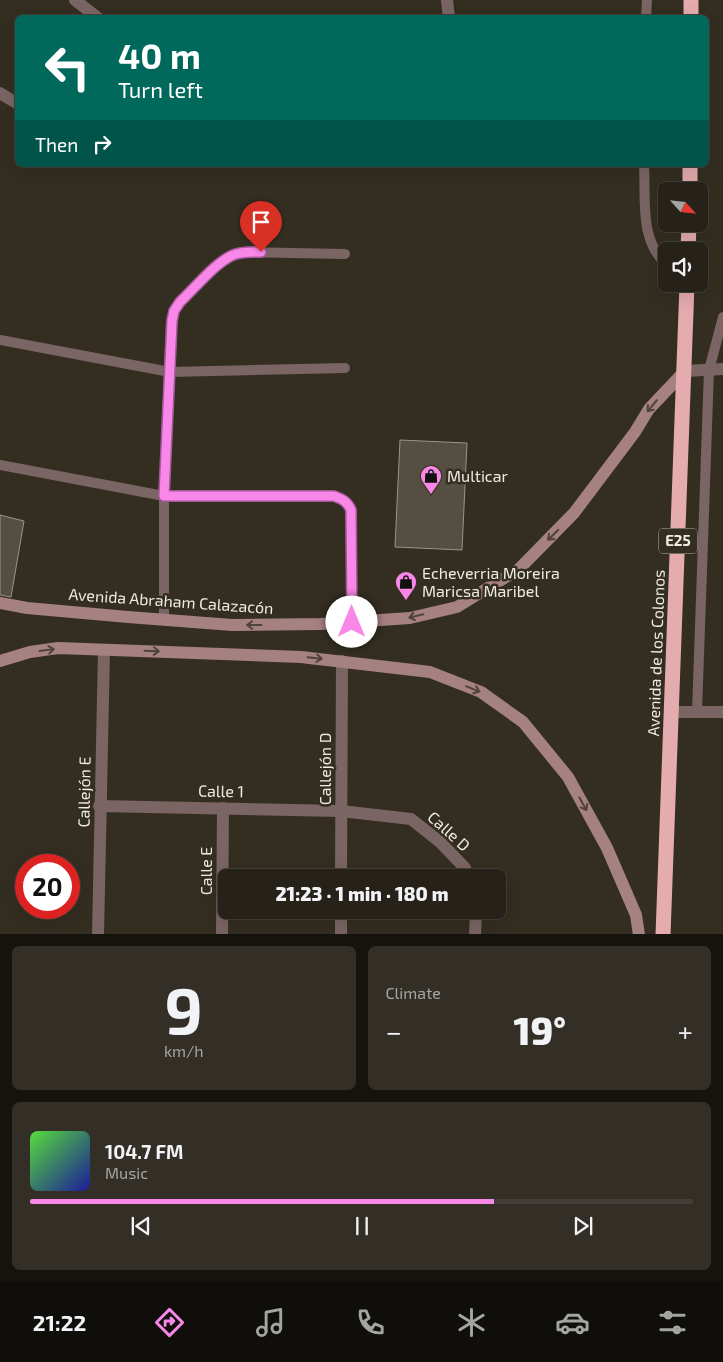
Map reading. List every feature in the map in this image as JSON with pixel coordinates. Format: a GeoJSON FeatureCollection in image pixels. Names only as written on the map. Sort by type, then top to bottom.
{"type":"FeatureCollection","features":[{"type":"Feature","properties":{"kind":"highway"},"geometry":{"type":"LineString","coordinates":[[691,0],[691,15]]}},
{"type":"Feature","properties":{"kind":"highway"},"geometry":{"type":"LineString","coordinates":[[690,167],[690,182]]}},
{"type":"Feature","properties":{"kind":"highway","name":"Avenida de los Colonos"},"geometry":{"type":"LineString","coordinates":[[663,934],[687,292]]}},
{"type":"Feature","properties":{"kind":"main road","name":"Avenida Abraham Calazacón"},"geometry":{"type":"LineString","coordinates":[[0,603],[27,608],[232,625],[320,624],[410,618],[457,607],[519,569],[574,513],[635,432],[649,409],[685,371]]}},
{"type":"Feature","properties":{"kind":"main road"},"geometry":{"type":"LineString","coordinates":[[0,661],[30,652],[58,648],[301,657],[430,672],[481,692],[524,722],[568,777],[607,848],[636,915],[639,934]]}},
{"type":"Feature","properties":{"kind":"street"},"geometry":{"type":"LineString","coordinates":[[75,0],[94,15]]}},
{"type":"Feature","properties":{"kind":"street"},"geometry":{"type":"LineString","coordinates":[[447,0],[449,15]]}},
{"type":"Feature","properties":{"kind":"street"},"geometry":{"type":"LineString","coordinates":[[0,93],[15,102]]}},
{"type":"Feature","properties":{"kind":"street"},"geometry":{"type":"LineString","coordinates":[[685,371],[723,369]]}},
{"type":"Feature","properties":{"kind":"street","name":"Callejón E"},"geometry":{"type":"LineString","coordinates":[[98,934],[99,806],[104,650]]}},
{"type":"Feature","properties":{"kind":"street","name":"Callejón D"},"geometry":{"type":"LineString","coordinates":[[341,869],[342,661]]}},
{"type":"Feature","properties":{"kind":"street"},"geometry":{"type":"LineString","coordinates":[[670,712],[723,712]]}},
{"type":"Feature","properties":{"kind":"street","name":"Calle 1"},"geometry":{"type":"LineString","coordinates":[[99,806],[341,811]]}},
{"type":"Feature","properties":{"kind":"street","name":"Calle E"},"geometry":{"type":"LineString","coordinates":[[222,934],[223,808]]}},
{"type":"Feature","properties":{"kind":"street","name":"Calle D"},"geometry":{"type":"LineString","coordinates":[[341,811],[411,819],[440,842],[465,869]]}},
{"type":"Feature","properties":{"kind":"street"},"geometry":{"type":"LineString","coordinates":[[340,934],[341,919]]}},
{"type":"Feature","properties":{"kind":"street"},"geometry":{"type":"LineString","coordinates":[[475,934],[476,919]]}},
{"type":"Feature","properties":{"kind":"lane"},"geometry":{"type":"LineString","coordinates":[[646,15],[647,0]]}},
{"type":"Feature","properties":{"kind":"lane"},"geometry":{"type":"LineString","coordinates":[[644,167],[647,232],[653,248],[658,254]]}},
{"type":"Feature","properties":{"kind":"lane"},"geometry":{"type":"LineString","coordinates":[[164,620],[164,496],[174,311],[180,302],[234,254],[244,252],[345,254]]}},
{"type":"Feature","properties":{"kind":"lane"},"geometry":{"type":"LineString","coordinates":[[697,712],[709,370],[723,317]]}},
{"type":"Feature","properties":{"kind":"lane"},"geometry":{"type":"LineString","coordinates":[[0,340],[170,372],[345,368]]}},
{"type":"Feature","properties":{"kind":"lane"},"geometry":{"type":"LineString","coordinates":[[0,465],[164,496],[334,496],[342,499],[351,510],[352,622]]}},
{"type":"Feature","properties":{"kind":"building","name":"Multicar"},"geometry":{"type":"Polygon","coordinates":[[[400,440],[467,443],[462,550],[395,547],[400,440]]]}},
{"type":"Feature","properties":{"kind":"building"},"geometry":{"type":"Polygon","coordinates":[[[0,515],[24,521],[11,597],[0,595],[0,515]]]}},
{"type":"Feature","properties":{"kind":"place","name":"Multicar"},"geometry":{"type":"Point","coordinates":[431,495]}},
{"type":"Feature","properties":{"kind":"place","name":"Echeverria Moreira Maricsa Maribel"},"geometry":{"type":"Point","coordinates":[406,601]}},
{"type":"Feature","properties":{"kind":"route"},"geometry":{"type":"LineString","coordinates":[[261,252],[234,254],[225,260],[180,302],[174,311],[164,496],[334,496],[342,499],[348,504],[352,518],[352,622]]}}]}
